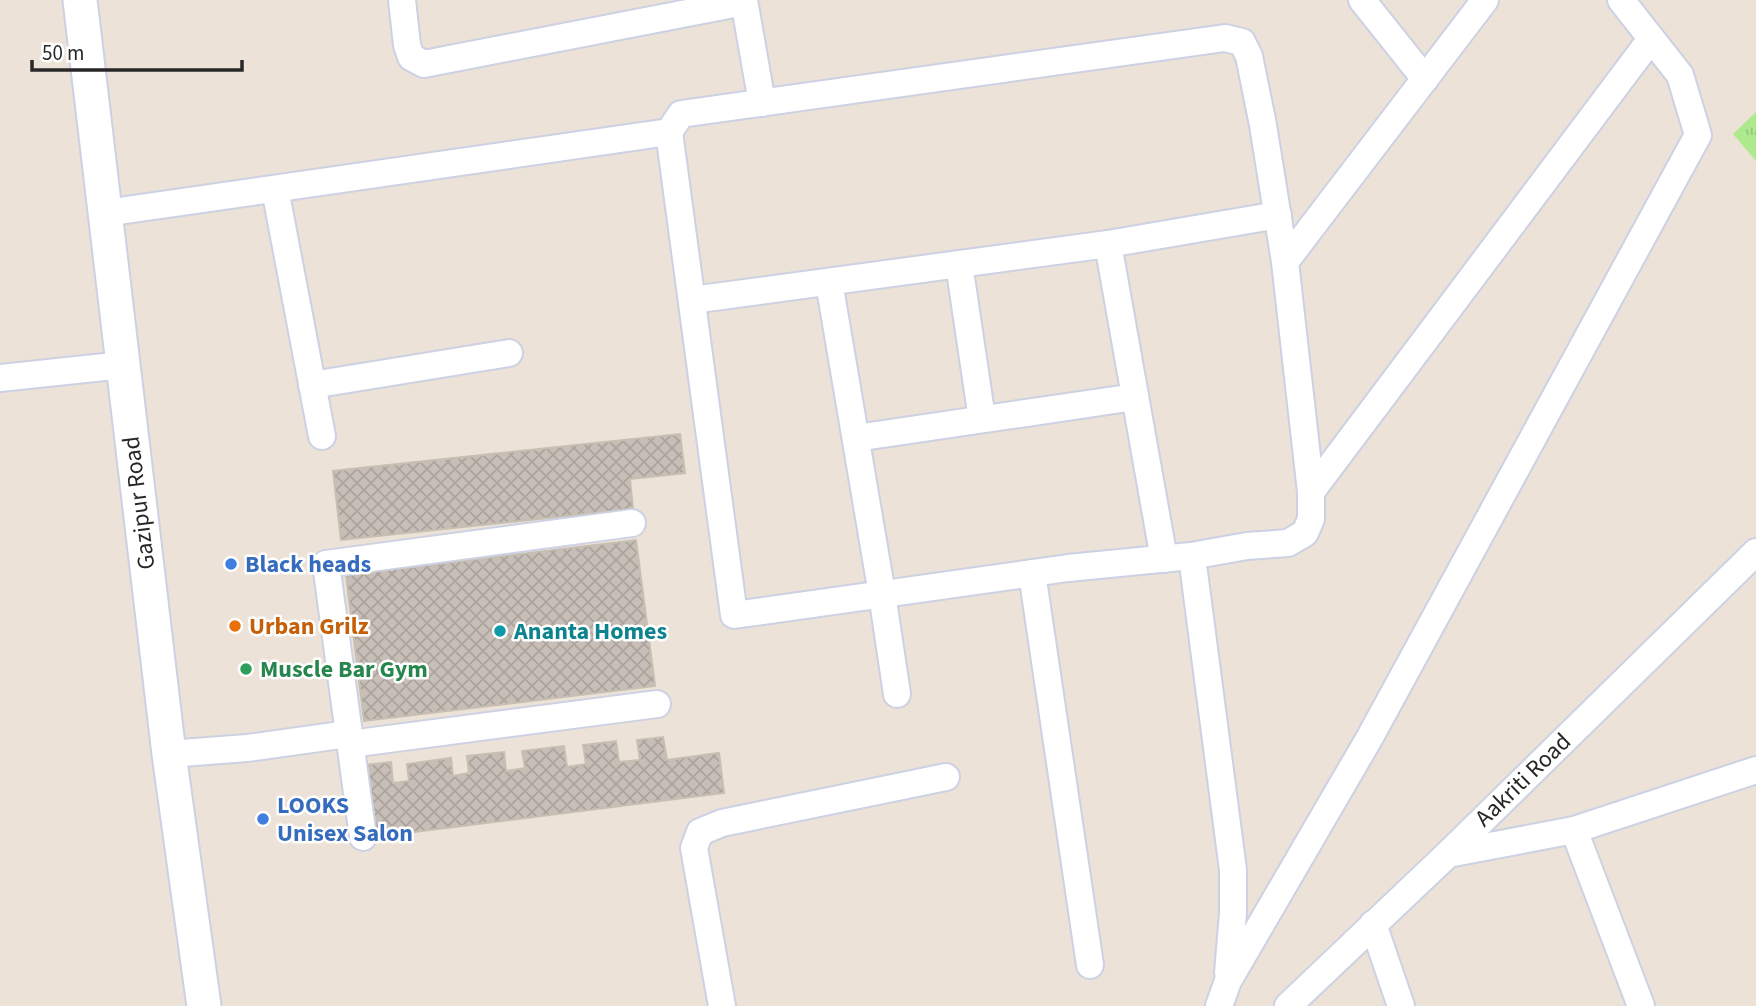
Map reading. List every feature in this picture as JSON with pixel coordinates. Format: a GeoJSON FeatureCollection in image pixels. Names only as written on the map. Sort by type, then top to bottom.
{"type":"FeatureCollection","features":[{"type":"Feature","properties":{"kind":"street","name":"Gazipur Road"},"geometry":{"type":"LineString","coordinates":[[80,0],[169,754],[204,1006]]}},
{"type":"Feature","properties":{"kind":"street"},"geometry":{"type":"LineString","coordinates":[[402,0],[411,57],[424,64],[744,1],[762,103]]}},
{"type":"Feature","properties":{"kind":"street"},"geometry":{"type":"LineString","coordinates":[[1362,0],[1425,79]]}},
{"type":"Feature","properties":{"kind":"street"},"geometry":{"type":"LineString","coordinates":[[1285,262],[1485,0]]}},
{"type":"Feature","properties":{"kind":"street"},"geometry":{"type":"LineString","coordinates":[[1219,1006],[1228,981],[1370,737],[1698,135],[1680,75],[1620,0]]}},
{"type":"Feature","properties":{"kind":"street"},"geometry":{"type":"LineString","coordinates":[[1225,38],[1242,41],[1249,56],[1263,125],[1285,262],[1311,492],[1311,519],[1304,533],[1288,543],[1032,573],[734,615],[669,132],[681,114],[762,103],[1225,38]]}},
{"type":"Feature","properties":{"kind":"street"},"geometry":{"type":"LineString","coordinates":[[1311,492],[1651,39]]}},
{"type":"Feature","properties":{"kind":"street"},"geometry":{"type":"LineString","coordinates":[[105,213],[669,132]]}},
{"type":"Feature","properties":{"kind":"street"},"geometry":{"type":"LineString","coordinates":[[275,189],[322,436]]}},
{"type":"Feature","properties":{"kind":"street"},"geometry":{"type":"LineString","coordinates":[[692,300],[1108,244],[1278,215]]}},
{"type":"Feature","properties":{"kind":"street"},"geometry":{"type":"LineString","coordinates":[[1108,244],[1164,559]]}},
{"type":"Feature","properties":{"kind":"street"},"geometry":{"type":"LineString","coordinates":[[960,264],[982,419]]}},
{"type":"Feature","properties":{"kind":"street"},"geometry":{"type":"LineString","coordinates":[[829,282],[883,594],[897,694]]}},
{"type":"Feature","properties":{"kind":"street"},"geometry":{"type":"LineString","coordinates":[[312,385],[509,353]]}},
{"type":"Feature","properties":{"kind":"street"},"geometry":{"type":"LineString","coordinates":[[0,378],[123,365]]}},
{"type":"Feature","properties":{"kind":"street"},"geometry":{"type":"LineString","coordinates":[[856,438],[1135,397]]}},
{"type":"Feature","properties":{"kind":"street"},"geometry":{"type":"LineString","coordinates":[[363,837],[326,564],[632,523]]}},
{"type":"Feature","properties":{"kind":"street","name":"Aakriti Road"},"geometry":{"type":"LineString","coordinates":[[1288,1006],[1448,854],[1756,552]]}},
{"type":"Feature","properties":{"kind":"street"},"geometry":{"type":"LineString","coordinates":[[1194,572],[1233,870],[1228,981]]}},
{"type":"Feature","properties":{"kind":"street"},"geometry":{"type":"LineString","coordinates":[[1032,573],[1090,965]]}},
{"type":"Feature","properties":{"kind":"street"},"geometry":{"type":"LineString","coordinates":[[169,754],[349,739],[657,704]]}},
{"type":"Feature","properties":{"kind":"street"},"geometry":{"type":"LineString","coordinates":[[1448,854],[1574,830],[1756,769]]}},
{"type":"Feature","properties":{"kind":"street"},"geometry":{"type":"LineString","coordinates":[[722,1006],[694,848],[700,832],[722,822],[946,777]]}},
{"type":"Feature","properties":{"kind":"street"},"geometry":{"type":"LineString","coordinates":[[1574,830],[1641,1006]]}},
{"type":"Feature","properties":{"kind":"street"},"geometry":{"type":"LineString","coordinates":[[1373,924],[1401,1006]]}},
{"type":"Feature","properties":{"kind":"green space"},"geometry":{"type":"Polygon","coordinates":[[[1756,112],[1756,161],[1733,134],[1756,112]]]}},
{"type":"Feature","properties":{"kind":"building"},"geometry":{"type":"Polygon","coordinates":[[[680,434],[685,473],[630,479],[633,509],[341,540],[333,471],[680,434]]]}},
{"type":"Feature","properties":{"kind":"building","name":"Ananta Homes"},"geometry":{"type":"Polygon","coordinates":[[[636,540],[655,686],[364,721],[346,575],[636,540]]]}},
{"type":"Feature","properties":{"kind":"building"},"geometry":{"type":"Polygon","coordinates":[[[663,737],[667,760],[719,753],[724,793],[375,837],[365,765],[391,762],[393,783],[409,781],[407,764],[451,758],[453,776],[469,773],[467,756],[504,752],[506,771],[525,768],[522,751],[564,746],[567,767],[586,764],[583,745],[616,741],[619,762],[640,760],[637,740],[663,737]]]}},
{"type":"Feature","properties":{"kind":"place","name":"Black heads"},"geometry":{"type":"Point","coordinates":[231,564]}},
{"type":"Feature","properties":{"kind":"place","name":"Urban Grilz"},"geometry":{"type":"Point","coordinates":[235,626]}},
{"type":"Feature","properties":{"kind":"place","name":"Ananta Homes"},"geometry":{"type":"Point","coordinates":[500,631]}},
{"type":"Feature","properties":{"kind":"place","name":"Muscle Bar Gym"},"geometry":{"type":"Point","coordinates":[246,669]}},
{"type":"Feature","properties":{"kind":"place","name":"LOOKS Unisex Salon"},"geometry":{"type":"Point","coordinates":[263,819]}}]}
